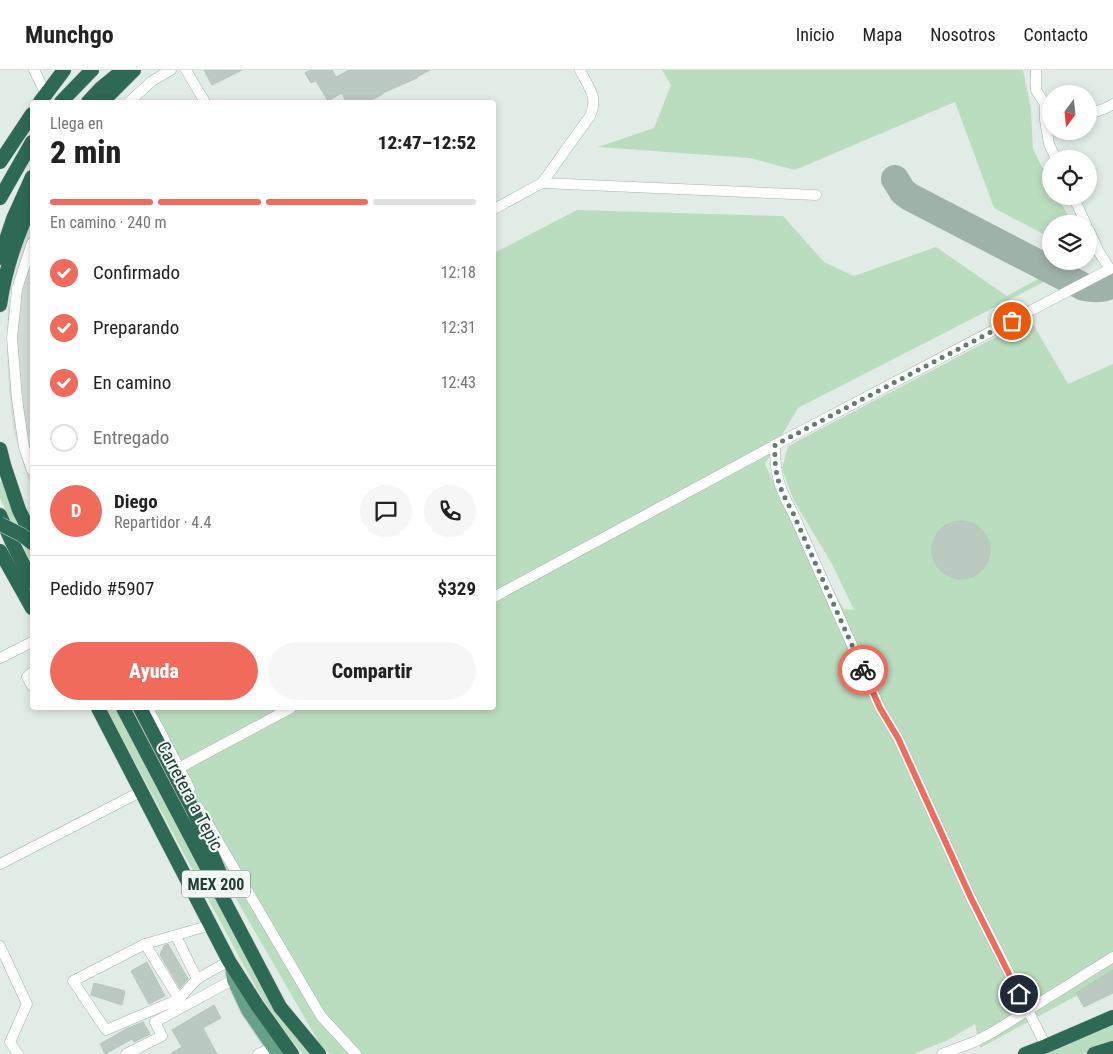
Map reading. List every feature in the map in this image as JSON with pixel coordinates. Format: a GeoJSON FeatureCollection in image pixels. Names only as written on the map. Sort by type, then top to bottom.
{"type":"FeatureCollection","features":[{"type":"Feature","properties":{"kind":"highway"},"geometry":{"type":"LineString","coordinates":[[43,98],[64,70]]}},
{"type":"Feature","properties":{"kind":"highway"},"geometry":{"type":"LineString","coordinates":[[63,100],[92,70]]}},
{"type":"Feature","properties":{"kind":"highway"},"geometry":{"type":"LineString","coordinates":[[90,100],[123,70]]}},
{"type":"Feature","properties":{"kind":"highway"},"geometry":{"type":"LineString","coordinates":[[104,100],[134,70]]}},
{"type":"Feature","properties":{"kind":"highway"},"geometry":{"type":"LineString","coordinates":[[0,162],[30,117]]}},
{"type":"Feature","properties":{"kind":"highway"},"geometry":{"type":"LineString","coordinates":[[0,198],[30,146]]}},
{"type":"Feature","properties":{"kind":"highway"},"geometry":{"type":"LineString","coordinates":[[0,258],[13,219],[30,181]]}},
{"type":"Feature","properties":{"kind":"highway"},"geometry":{"type":"LineString","coordinates":[[0,305],[12,256],[30,208]]}},
{"type":"Feature","properties":{"kind":"highway"},"geometry":{"type":"LineString","coordinates":[[0,449],[19,510],[30,532]]}},
{"type":"Feature","properties":{"kind":"highway"},"geometry":{"type":"LineString","coordinates":[[0,515],[30,578]]}},
{"type":"Feature","properties":{"kind":"highway"},"geometry":{"type":"LineString","coordinates":[[0,524],[22,535],[30,541]]}},
{"type":"Feature","properties":{"kind":"highway"},"geometry":{"type":"LineString","coordinates":[[0,551],[30,605]]}},
{"type":"Feature","properties":{"kind":"highway"},"geometry":{"type":"LineString","coordinates":[[0,570],[30,606]]}},
{"type":"Feature","properties":{"kind":"highway"},"geometry":{"type":"LineString","coordinates":[[92,710],[124,758]]}},
{"type":"Feature","properties":{"kind":"highway","name":"MEX 200"},"geometry":{"type":"LineString","coordinates":[[99,710],[230,962],[270,1050],[292,1054]]}},
{"type":"Feature","properties":{"kind":"highway","name":"Carretera a Tepic"},"geometry":{"type":"LineString","coordinates":[[124,710],[280,1007],[319,1054]]}},
{"type":"Feature","properties":{"kind":"highway"},"geometry":{"type":"LineString","coordinates":[[141,710],[202,830],[255,960]]}},
{"type":"Feature","properties":{"kind":"highway"},"geometry":{"type":"LineString","coordinates":[[1025,1054],[1113,1017]]}},
{"type":"Feature","properties":{"kind":"highway"},"geometry":{"type":"LineString","coordinates":[[1088,1028],[1113,1028]]}},
{"type":"Feature","properties":{"kind":"highway"},"geometry":{"type":"LineString","coordinates":[[1094,1054],[1113,1048]]}},
{"type":"Feature","properties":{"kind":"street"},"geometry":{"type":"LineString","coordinates":[[34,70],[43,98]]}},
{"type":"Feature","properties":{"kind":"street"},"geometry":{"type":"LineString","coordinates":[[131,100],[152,81],[171,70]]}},
{"type":"Feature","properties":{"kind":"street"},"geometry":{"type":"LineString","coordinates":[[186,70],[204,100]]}},
{"type":"Feature","properties":{"kind":"street"},"geometry":{"type":"LineString","coordinates":[[496,208],[542,182],[594,109],[589,86],[580,70]]}},
{"type":"Feature","properties":{"kind":"street"},"geometry":{"type":"LineString","coordinates":[[1036,70],[1036,90],[1042,98]]}},
{"type":"Feature","properties":{"kind":"street"},"geometry":{"type":"LineString","coordinates":[[1098,111],[1113,104]]}},
{"type":"Feature","properties":{"kind":"street"},"geometry":{"type":"LineString","coordinates":[[542,182],[816,195]]}},
{"type":"Feature","properties":{"kind":"street"},"geometry":{"type":"LineString","coordinates":[[496,596],[775,445],[1112,269],[1097,248]]}},
{"type":"Feature","properties":{"kind":"street"},"geometry":{"type":"LineString","coordinates":[[30,249],[17,289],[12,338],[17,399],[24,447],[30,464]]}},
{"type":"Feature","properties":{"kind":"street"},"geometry":{"type":"LineString","coordinates":[[775,445],[774,463],[784,497],[793,513],[880,708],[898,738],[971,898],[1046,1046]]}},
{"type":"Feature","properties":{"kind":"street"},"geometry":{"type":"LineString","coordinates":[[0,658],[30,643]]}},
{"type":"Feature","properties":{"kind":"street"},"geometry":{"type":"LineString","coordinates":[[149,710],[202,814],[321,1016],[356,1054]]}},
{"type":"Feature","properties":{"kind":"street"},"geometry":{"type":"LineString","coordinates":[[179,768],[287,710]]}},
{"type":"Feature","properties":{"kind":"street"},"geometry":{"type":"LineString","coordinates":[[0,864],[142,791]]}},
{"type":"Feature","properties":{"kind":"street"},"geometry":{"type":"LineString","coordinates":[[211,925],[145,944],[73,981],[106,1030],[179,999],[197,979],[230,962]]}},
{"type":"Feature","properties":{"kind":"street"},"geometry":{"type":"LineString","coordinates":[[176,936],[197,979]]}},
{"type":"Feature","properties":{"kind":"street"},"geometry":{"type":"LineString","coordinates":[[145,944],[179,999]]}},
{"type":"Feature","properties":{"kind":"street"},"geometry":{"type":"LineString","coordinates":[[0,946],[27,1004],[10,1042],[18,1054]]}},
{"type":"Feature","properties":{"kind":"street"},"geometry":{"type":"LineString","coordinates":[[942,1054],[984,1037],[1113,958]]}},
{"type":"Feature","properties":{"kind":"street"},"geometry":{"type":"LineString","coordinates":[[126,1054],[162,1036],[154,1022],[236,978]]}},
{"type":"Feature","properties":{"kind":"shaded area"},"geometry":{"type":"Polygon","coordinates":[[[30,225],[30,483],[13,427],[7,349],[8,308],[24,239],[30,225]]]}},
{"type":"Feature","properties":{"kind":"green space"},"geometry":{"type":"Polygon","coordinates":[[[662,70],[1023,70],[1031,109],[1033,149],[1042,167],[1042,205],[1062,205],[1068,215],[1042,215],[1042,233],[994,208],[955,102],[795,170],[750,158],[598,147],[654,128],[671,85],[662,70]]]}},
{"type":"Feature","properties":{"kind":"green space"},"geometry":{"type":"Polygon","coordinates":[[[577,210],[783,216],[824,262],[854,276],[936,247],[1007,296],[1055,270],[1067,270],[798,408],[765,464],[794,527],[844,609],[854,610],[832,564],[794,501],[782,469],[788,446],[1030,319],[1068,384],[1113,364],[1113,976],[980,1048],[975,1024],[948,1040],[916,1054],[330,1054],[321,1046],[209,852],[134,710],[496,710],[496,252],[577,210]]]}},
{"type":"Feature","properties":{"kind":"green space"},"geometry":{"type":"Polygon","coordinates":[[[0,482],[2,482],[30,542],[30,561],[0,498],[0,482]]]}},
{"type":"Feature","properties":{"kind":"green space"},"geometry":{"type":"Polygon","coordinates":[[[107,710],[117,710],[259,977],[313,1054],[303,1054],[282,1027],[251,979],[107,710]]]}},
{"type":"Feature","properties":{"kind":"green space"},"geometry":{"type":"Polygon","coordinates":[[[1113,1023],[1113,1047],[1081,1054],[1042,1054],[1113,1023]]]}},
{"type":"Feature","properties":{"kind":"building"},"geometry":{"type":"Polygon","coordinates":[[[204,70],[242,70],[212,85],[204,70]]]}},
{"type":"Feature","properties":{"kind":"building"},"geometry":{"type":"Polygon","coordinates":[[[310,70],[332,70],[336,77],[349,70],[430,70],[372,100],[345,100],[342,93],[327,100],[316,81],[311,83],[305,73],[310,70]]]}},
{"type":"Feature","properties":{"kind":"building"},"geometry":{"type":"Polygon","coordinates":[[[961,521],[972,523],[985,534],[990,550],[988,561],[977,574],[961,579],[950,577],[937,566],[932,550],[934,539],[945,526],[961,521]]]}},
{"type":"Feature","properties":{"kind":"building"},"geometry":{"type":"Polygon","coordinates":[[[168,944],[188,979],[180,988],[160,955],[164,946],[168,944]]]}},
{"type":"Feature","properties":{"kind":"building"},"geometry":{"type":"Polygon","coordinates":[[[147,962],[165,996],[149,1004],[131,971],[147,962]]]}},
{"type":"Feature","properties":{"kind":"building"},"geometry":{"type":"Polygon","coordinates":[[[1113,970],[1113,993],[1084,1007],[1076,993],[1113,970]]]}},
{"type":"Feature","properties":{"kind":"building"},"geometry":{"type":"Polygon","coordinates":[[[94,983],[125,991],[122,1005],[91,995],[94,983]]]}},
{"type":"Feature","properties":{"kind":"building"},"geometry":{"type":"Polygon","coordinates":[[[214,1005],[221,1018],[203,1028],[217,1054],[170,1054],[182,1047],[172,1030],[214,1005]]]}},
{"type":"Feature","properties":{"kind":"building"},"geometry":{"type":"Polygon","coordinates":[[[143,1022],[150,1034],[134,1042],[132,1039],[105,1054],[100,1044],[126,1029],[143,1022]]]}},
{"type":"Feature","properties":{"kind":"taxiway"},"geometry":{"type":"LineString","coordinates":[[895,179],[903,192],[910,197],[1084,287],[1099,288],[1113,284]]}},
{"type":"Feature","properties":{"kind":"way so far"},"geometry":{"type":"LineString","coordinates":[[863,670],[793,513],[784,497],[774,463],[775,445],[1012,321]]}},
{"type":"Feature","properties":{"kind":"route"},"geometry":{"type":"LineString","coordinates":[[863,670],[880,708],[898,738],[971,898],[1019,994]]}}]}
